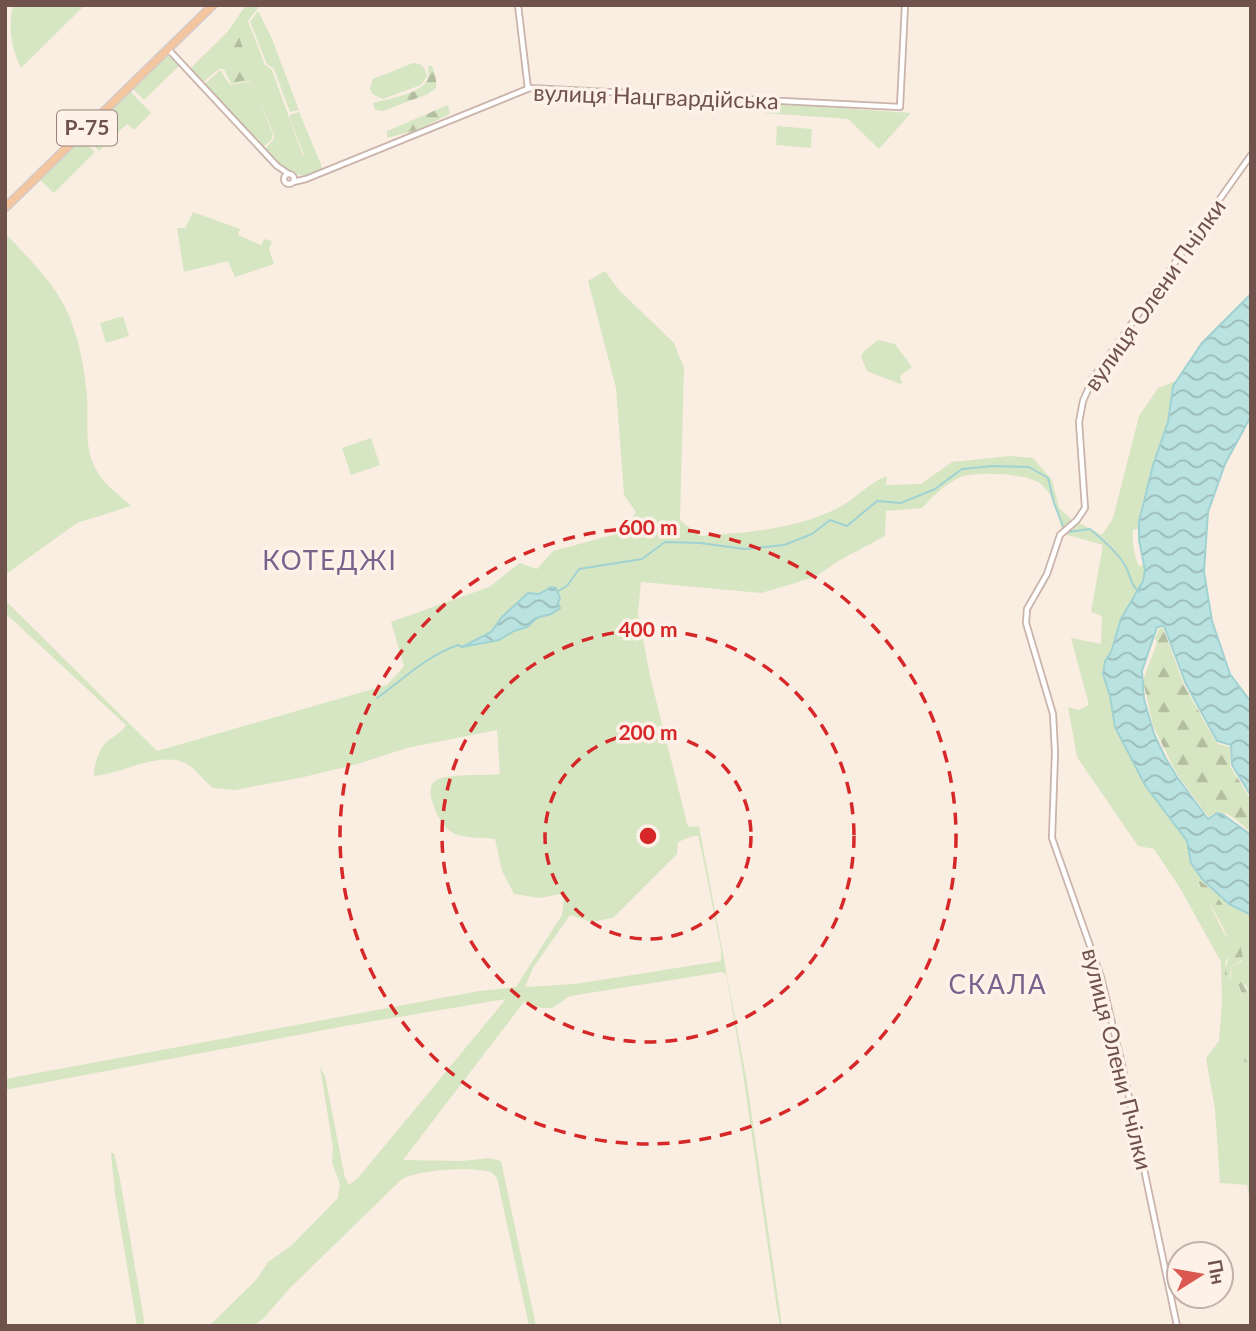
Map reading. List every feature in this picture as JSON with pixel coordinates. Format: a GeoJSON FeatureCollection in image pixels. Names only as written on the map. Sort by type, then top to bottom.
{"type":"FeatureCollection","features":[{"type":"Feature","properties":{"kind":"main road","name":"Р-75"},"geometry":{"type":"LineString","coordinates":[[5,208],[213,5]]}},
{"type":"Feature","properties":{"kind":"street"},"geometry":{"type":"LineString","coordinates":[[518,5],[528,89]]}},
{"type":"Feature","properties":{"kind":"street","name":"вулиця Нацгвардійська"},"geometry":{"type":"LineString","coordinates":[[293,182],[528,89],[900,107],[905,5]]}},
{"type":"Feature","properties":{"kind":"street"},"geometry":{"type":"LineString","coordinates":[[168,49],[277,166],[287,184],[293,182],[290,174]]}},
{"type":"Feature","properties":{"kind":"street","name":"вулиця Олени Пчілки"},"geometry":{"type":"LineString","coordinates":[[1178,1326],[1101,977],[1052,838],[1055,753],[1053,714],[1026,624],[1027,610],[1041,586],[1060,535],[1077,520],[1085,508],[1079,422],[1083,401],[1093,378],[1251,155]]}},
{"type":"Feature","properties":{"kind":"street"},"geometry":{"type":"LineString","coordinates":[[277,166],[303,180]]}},
{"type":"Feature","properties":{"kind":"street"},"geometry":{"type":"LineString","coordinates":[[284,179],[290,174]]}},
{"type":"Feature","properties":{"kind":"green space"},"geometry":{"type":"Polygon","coordinates":[[[13,5],[85,5],[21,68],[11,37],[13,5]]]}},
{"type":"Feature","properties":{"kind":"green space"},"geometry":{"type":"Polygon","coordinates":[[[247,5],[256,5],[258,8],[248,21],[265,65],[272,70],[303,156],[290,119],[290,115],[299,112],[321,164],[322,169],[305,176],[280,164],[265,149],[274,139],[274,135],[257,94],[273,135],[263,147],[205,84],[220,70],[230,85],[249,82],[254,87],[249,81],[231,84],[224,69],[219,69],[203,82],[190,69],[227,32],[247,5]]]}},
{"type":"Feature","properties":{"kind":"green space"},"geometry":{"type":"Polygon","coordinates":[[[258,11],[272,39],[299,110],[290,112],[274,69],[267,64],[250,22],[258,11]]]}},
{"type":"Feature","properties":{"kind":"green space"},"geometry":{"type":"Polygon","coordinates":[[[236,28],[252,75],[246,80],[235,82],[231,76],[241,70],[230,47],[230,33],[236,28]]]}},
{"type":"Feature","properties":{"kind":"green space"},"geometry":{"type":"Polygon","coordinates":[[[166,53],[179,66],[144,100],[132,88],[166,53]]]}},
{"type":"Feature","properties":{"kind":"green space"},"geometry":{"type":"Polygon","coordinates":[[[413,63],[421,65],[426,73],[421,85],[383,99],[372,94],[370,88],[373,79],[413,63]]]}},
{"type":"Feature","properties":{"kind":"green space"},"geometry":{"type":"Polygon","coordinates":[[[428,66],[432,66],[436,88],[428,94],[383,111],[375,110],[373,103],[404,95],[425,84],[428,66]]]}},
{"type":"Feature","properties":{"kind":"green space"},"geometry":{"type":"Polygon","coordinates":[[[129,90],[151,113],[134,130],[127,124],[99,151],[83,135],[129,90]]]}},
{"type":"Feature","properties":{"kind":"green space"},"geometry":{"type":"Polygon","coordinates":[[[766,103],[911,113],[879,149],[848,119],[765,113],[766,103]]]}},
{"type":"Feature","properties":{"kind":"green space"},"geometry":{"type":"Polygon","coordinates":[[[448,105],[450,114],[417,130],[387,138],[387,131],[448,105]]]}},
{"type":"Feature","properties":{"kind":"green space"},"geometry":{"type":"Polygon","coordinates":[[[777,126],[812,129],[811,148],[776,145],[777,126]]]}},
{"type":"Feature","properties":{"kind":"green space"},"geometry":{"type":"Polygon","coordinates":[[[81,138],[95,152],[54,193],[39,179],[81,138]]]}},
{"type":"Feature","properties":{"kind":"green space"},"geometry":{"type":"Polygon","coordinates":[[[193,212],[240,229],[238,235],[261,245],[264,239],[272,241],[269,249],[274,264],[235,277],[228,261],[184,272],[177,228],[185,228],[193,212]]]}},
{"type":"Feature","properties":{"kind":"green space"},"geometry":{"type":"Polygon","coordinates":[[[5,233],[42,273],[58,294],[70,318],[83,367],[90,453],[104,481],[131,506],[77,523],[5,575],[5,233]]]}},
{"type":"Feature","properties":{"kind":"green space"},"geometry":{"type":"Polygon","coordinates":[[[605,271],[619,290],[674,343],[684,368],[680,520],[700,536],[753,531],[805,521],[838,508],[887,476],[886,485],[921,484],[952,462],[1010,456],[1033,458],[1052,480],[1059,508],[1072,520],[1062,530],[1049,494],[1035,481],[1002,474],[968,475],[945,486],[922,508],[886,511],[885,536],[815,577],[761,593],[641,582],[638,612],[650,676],[688,827],[699,826],[747,1082],[782,1326],[776,1303],[727,978],[722,972],[570,996],[552,1008],[541,1008],[524,1002],[403,1160],[462,1161],[489,1158],[501,1161],[536,1326],[529,1326],[497,1178],[491,1172],[458,1169],[421,1173],[402,1179],[253,1326],[209,1326],[257,1279],[268,1262],[291,1246],[338,1198],[340,1185],[332,1162],[333,1148],[320,1067],[325,1076],[345,1178],[349,1185],[358,1178],[506,999],[345,1026],[5,1090],[5,1079],[479,991],[516,987],[562,915],[564,898],[561,894],[539,898],[514,894],[502,871],[495,839],[455,834],[448,830],[437,814],[430,793],[435,781],[456,776],[500,774],[497,730],[407,748],[304,777],[235,790],[213,788],[189,765],[175,760],[152,761],[94,776],[102,747],[126,725],[5,613],[5,600],[157,751],[387,685],[404,666],[391,622],[489,587],[520,563],[537,569],[553,551],[624,532],[636,512],[624,495],[616,388],[588,281],[605,271]],[[698,836],[678,842],[677,854],[613,918],[591,922],[570,915],[533,968],[525,987],[575,984],[721,961],[721,949],[698,836]]]}},
{"type":"Feature","properties":{"kind":"green space"},"geometry":{"type":"Polygon","coordinates":[[[123,316],[129,336],[106,343],[100,323],[123,316]]]}},
{"type":"Feature","properties":{"kind":"green space"},"geometry":{"type":"Polygon","coordinates":[[[878,340],[895,344],[912,367],[900,376],[902,383],[867,371],[861,357],[863,352],[878,340]]]}},
{"type":"Feature","properties":{"kind":"green space"},"geometry":{"type":"Polygon","coordinates":[[[1176,381],[1168,424],[1142,502],[1138,529],[1133,530],[1136,558],[1139,566],[1145,565],[1143,582],[1121,619],[1104,670],[1115,727],[1145,785],[1187,841],[1191,863],[1203,880],[1229,904],[1251,915],[1251,999],[1246,984],[1239,988],[1246,1011],[1245,1064],[1251,1073],[1251,1207],[1247,1185],[1220,1183],[1215,1109],[1206,1058],[1219,1041],[1221,962],[1180,888],[1154,849],[1138,846],[1077,757],[1068,707],[1079,710],[1089,705],[1071,638],[1101,644],[1102,616],[1091,612],[1103,545],[1064,534],[1077,522],[1102,535],[1113,518],[1139,416],[1158,388],[1176,381]],[[1198,881],[1229,943],[1230,954],[1225,963],[1231,979],[1232,966],[1242,961],[1238,939],[1224,909],[1203,883],[1198,881]]]}},
{"type":"Feature","properties":{"kind":"green space"},"geometry":{"type":"Polygon","coordinates":[[[371,438],[380,465],[351,475],[342,448],[371,438]]]}},
{"type":"Feature","properties":{"kind":"green space"},"geometry":{"type":"Polygon","coordinates":[[[1163,628],[1184,685],[1214,739],[1218,744],[1230,747],[1230,766],[1251,800],[1251,832],[1225,813],[1215,813],[1209,817],[1178,776],[1153,726],[1143,680],[1157,643],[1155,638],[1159,629],[1163,628]]]}},
{"type":"Feature","properties":{"kind":"green space"},"geometry":{"type":"Polygon","coordinates":[[[1198,880],[1215,894],[1238,937],[1243,959],[1232,966],[1229,981],[1225,981],[1229,951],[1227,938],[1198,880]]]}},
{"type":"Feature","properties":{"kind":"green space"},"geometry":{"type":"Polygon","coordinates":[[[1241,976],[1251,999],[1251,1073],[1246,1068],[1244,1058],[1247,1036],[1246,1009],[1238,982],[1241,976]]]}},
{"type":"Feature","properties":{"kind":"green space"},"geometry":{"type":"Polygon","coordinates":[[[111,1153],[114,1153],[120,1179],[145,1326],[137,1326],[115,1194],[111,1153]]]}},
{"type":"Feature","properties":{"kind":"water"},"geometry":{"type":"Polygon","coordinates":[[[1251,294],[1251,416],[1225,464],[1208,512],[1204,572],[1212,621],[1230,674],[1251,702],[1251,796],[1232,765],[1231,745],[1217,741],[1186,684],[1164,626],[1157,627],[1142,671],[1144,699],[1154,734],[1177,777],[1208,819],[1217,813],[1222,814],[1251,835],[1251,915],[1229,904],[1203,880],[1191,863],[1187,841],[1145,785],[1115,727],[1103,674],[1105,661],[1111,652],[1121,619],[1143,581],[1145,570],[1139,540],[1139,521],[1153,465],[1168,422],[1173,386],[1202,343],[1251,294]]]}},
{"type":"Feature","properties":{"kind":"water"},"geometry":{"type":"Polygon","coordinates":[[[551,587],[556,588],[560,608],[499,640],[462,647],[491,632],[502,617],[528,593],[539,594],[551,587]]]}},
{"type":"Feature","properties":{"kind":"waterway"},"geometry":{"type":"LineString","coordinates":[[558,591],[567,586],[579,569],[642,559],[665,542],[745,549],[784,545],[812,534],[830,520],[847,526],[877,501],[901,503],[935,489],[962,469],[1029,467],[1048,478],[1063,526]]}},
{"type":"Feature","properties":{"kind":"waterway"},"geometry":{"type":"LineString","coordinates":[[1068,532],[1090,529],[1094,532],[1123,563],[1139,592]]}},
{"type":"Feature","properties":{"kind":"waterway"},"geometry":{"type":"LineString","coordinates":[[377,698],[436,655],[458,645],[462,647]]}},
{"type":"Feature","properties":{"kind":"district","name":"КОТЕДЖІ"},"geometry":{"type":"Point","coordinates":[330,561]}},
{"type":"Feature","properties":{"kind":"district","name":"СКАЛА"},"geometry":{"type":"Point","coordinates":[998,985]}}]}
